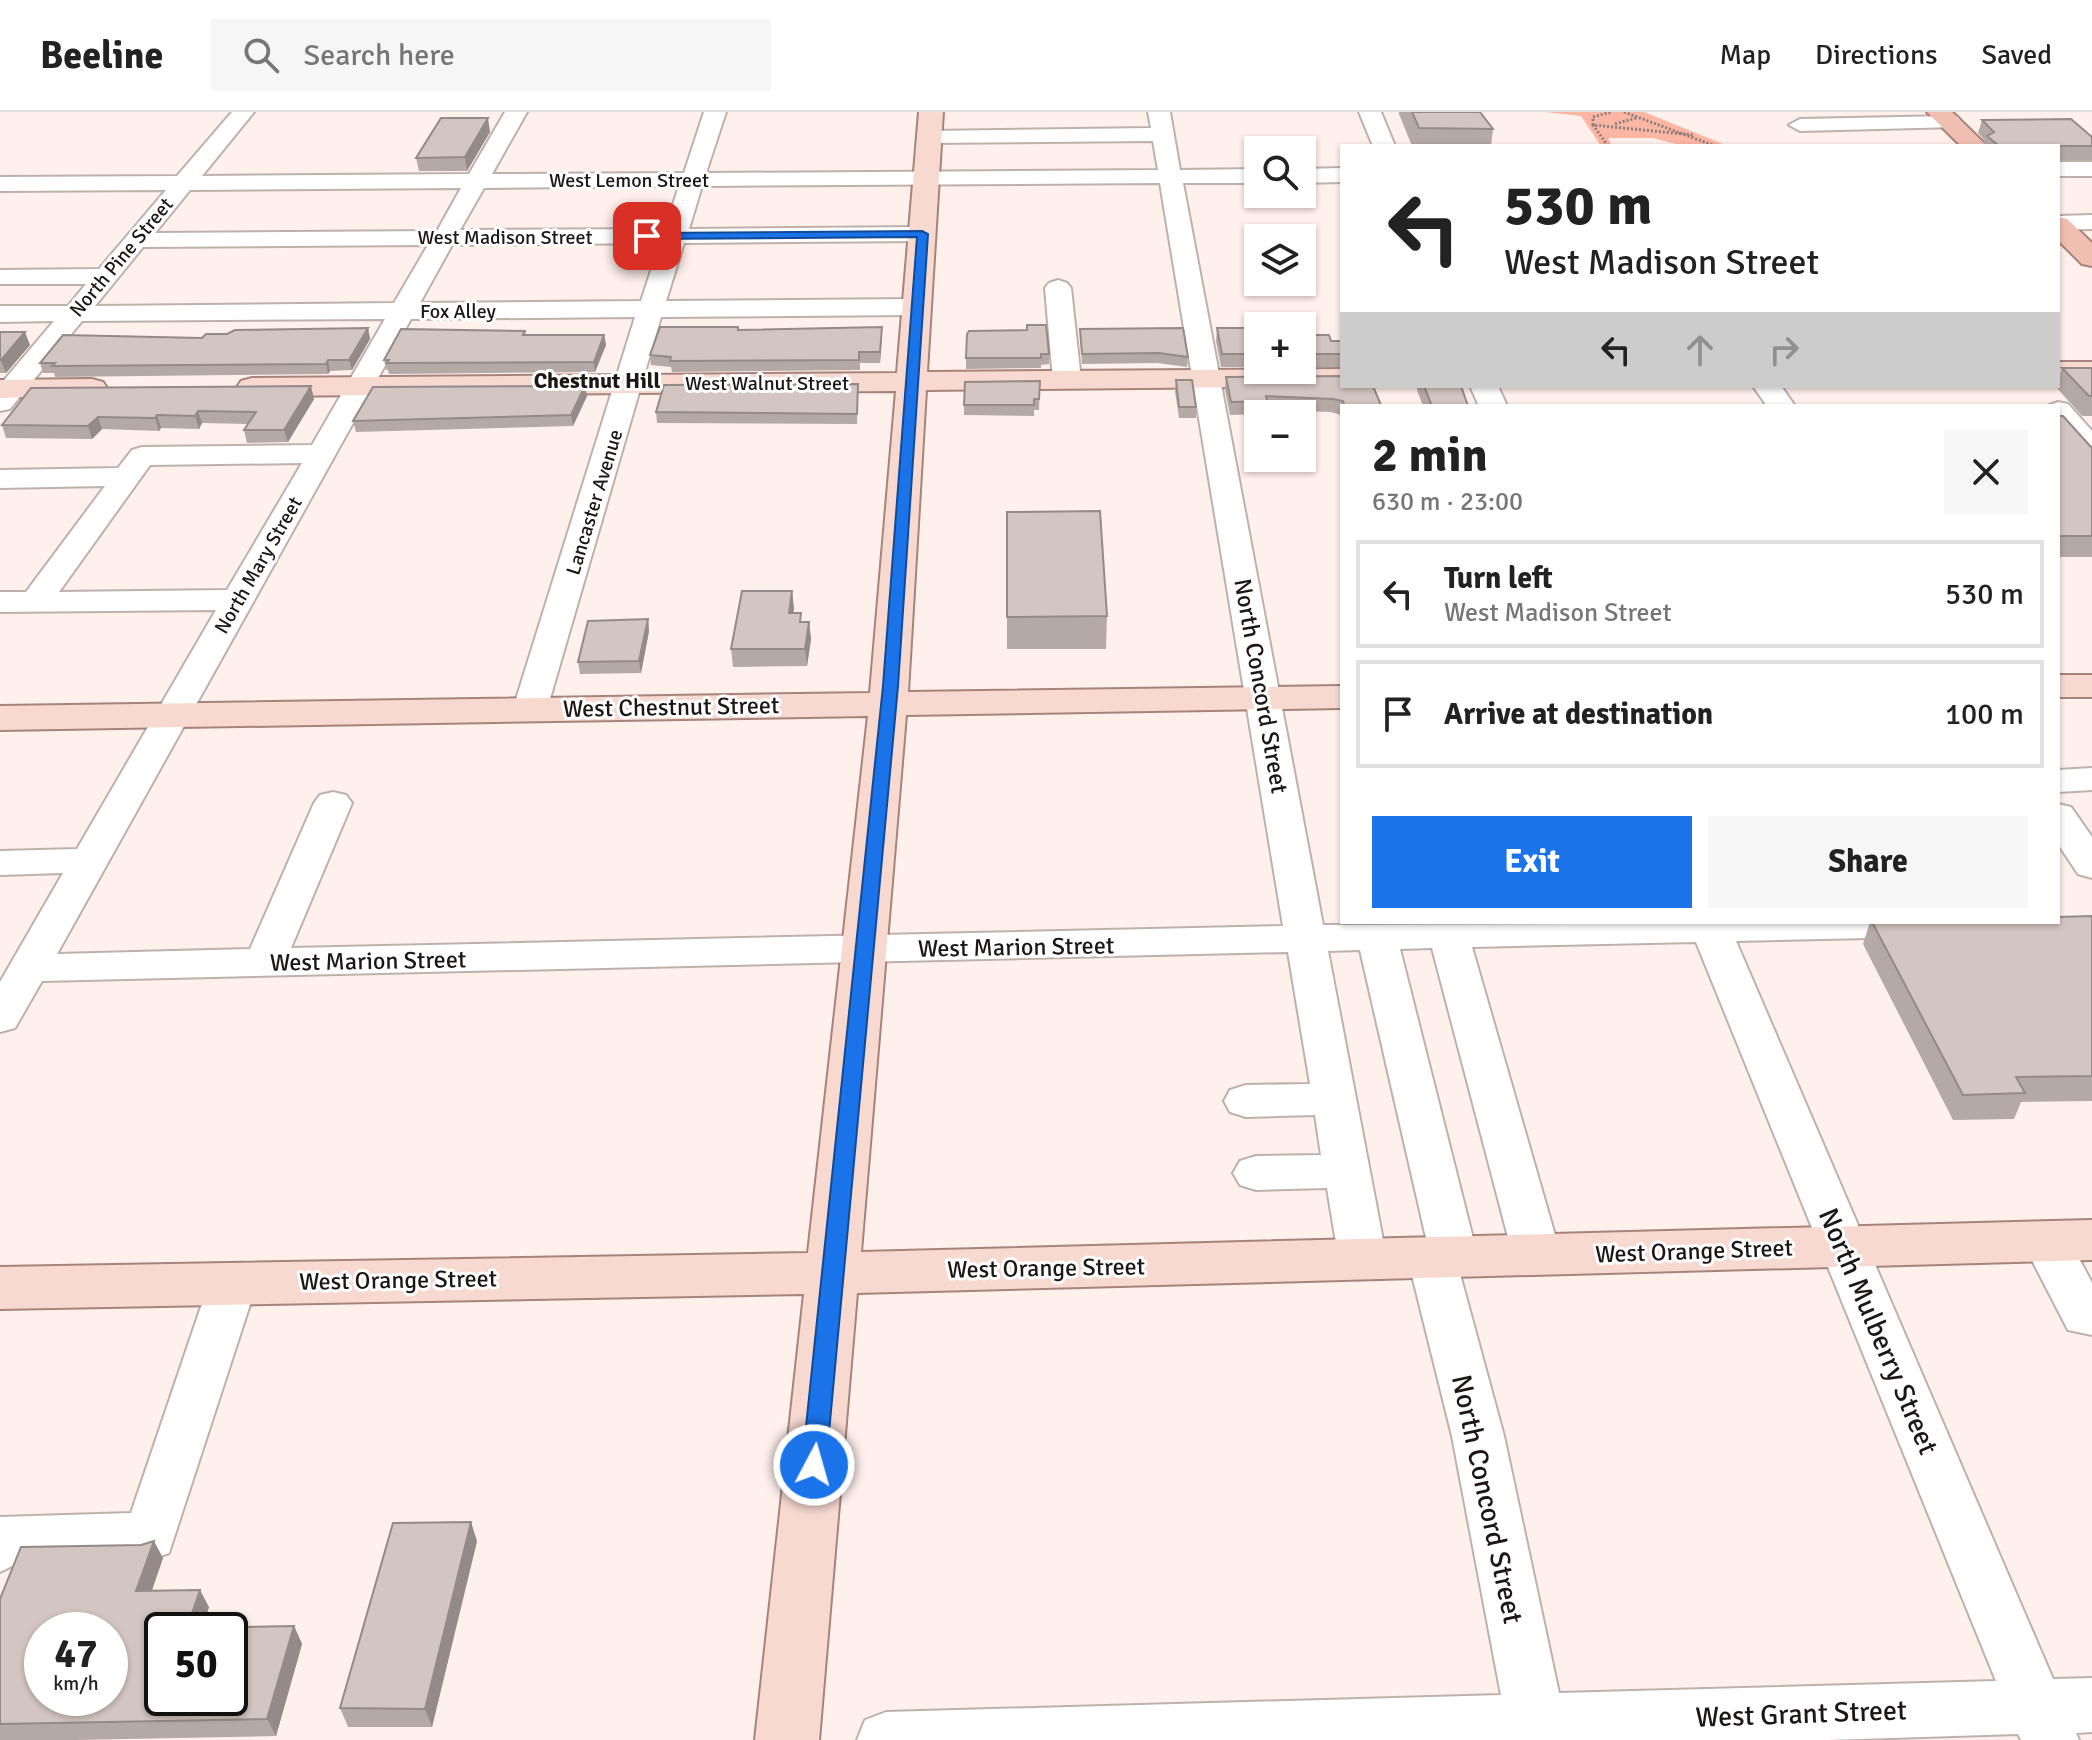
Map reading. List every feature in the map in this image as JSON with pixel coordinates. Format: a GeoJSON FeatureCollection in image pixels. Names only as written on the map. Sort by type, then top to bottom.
{"type":"FeatureCollection","features":[{"type":"Feature","properties":{"kind":"highway"},"geometry":{"type":"LineString","coordinates":[[1944,117],[1973,144]]}},
{"type":"Feature","properties":{"kind":"highway"},"geometry":{"type":"LineString","coordinates":[[2060,226],[2092,258]]}},
{"type":"Feature","properties":{"kind":"main road"},"geometry":{"type":"LineString","coordinates":[[787,1740],[889,703],[931,112]]}},
{"type":"Feature","properties":{"kind":"main road"},"geometry":{"type":"LineString","coordinates":[[2060,371],[2092,371]]}},
{"type":"Feature","properties":{"kind":"main road","name":"West Walnut Street"},"geometry":{"type":"LineString","coordinates":[[217,387],[1340,378]]}},
{"type":"Feature","properties":{"kind":"main road"},"geometry":{"type":"LineString","coordinates":[[4,394],[122,388]]}},
{"type":"Feature","properties":{"kind":"main road"},"geometry":{"type":"LineString","coordinates":[[2060,686],[2092,686]]}},
{"type":"Feature","properties":{"kind":"main road","name":"West Chestnut Street"},"geometry":{"type":"LineString","coordinates":[[0,718],[1340,697]]}},
{"type":"Feature","properties":{"kind":"main road","name":"West Orange Street"},"geometry":{"type":"LineString","coordinates":[[0,1288],[1363,1261],[2069,1240]]}},
{"type":"Feature","properties":{"kind":"street","name":"North Pine Street"},"geometry":{"type":"LineString","coordinates":[[4,394],[243,112]]}},
{"type":"Feature","properties":{"kind":"street","name":"North Mary Street"},"geometry":{"type":"LineString","coordinates":[[0,1018],[516,112]]}},
{"type":"Feature","properties":{"kind":"street","name":"Lancaster Avenue"},"geometry":{"type":"LineString","coordinates":[[530,709],[715,112]]}},
{"type":"Feature","properties":{"kind":"street","name":"North Concord Street"},"geometry":{"type":"LineString","coordinates":[[1159,112],[1363,1261]]}},
{"type":"Feature","properties":{"kind":"street"},"geometry":{"type":"LineString","coordinates":[[1370,112],[1383,144]]}},
{"type":"Feature","properties":{"kind":"street"},"geometry":{"type":"LineString","coordinates":[[1794,118],[1944,117]]}},
{"type":"Feature","properties":{"kind":"street"},"geometry":{"type":"LineString","coordinates":[[1794,118],[1817,144]]}},
{"type":"Feature","properties":{"kind":"street"},"geometry":{"type":"LineString","coordinates":[[929,137],[1162,134]]}},
{"type":"Feature","properties":{"kind":"street"},"geometry":{"type":"LineString","coordinates":[[2060,169],[2092,169]]}},
{"type":"Feature","properties":{"kind":"street"},"geometry":{"type":"LineString","coordinates":[[1316,176],[1340,175]]}},
{"type":"Feature","properties":{"kind":"street","name":"West Lemon Street"},"geometry":{"type":"LineString","coordinates":[[0,184],[1244,176]]}},
{"type":"Feature","properties":{"kind":"street"},"geometry":{"type":"LineString","coordinates":[[2060,224],[2092,222]]}},
{"type":"Feature","properties":{"kind":"street","name":"West Madison Street"},"geometry":{"type":"LineString","coordinates":[[137,240],[922,234]]}},
{"type":"Feature","properties":{"kind":"street"},"geometry":{"type":"LineString","coordinates":[[0,277],[106,276]]}},
{"type":"Feature","properties":{"kind":"street"},"geometry":{"type":"LineString","coordinates":[[1058,288],[1067,380]]}},
{"type":"Feature","properties":{"kind":"street","name":"Fox Alley"},"geometry":{"type":"LineString","coordinates":[[0,314],[915,307]]}},
{"type":"Feature","properties":{"kind":"street"},"geometry":{"type":"LineString","coordinates":[[2039,388],[2051,404]]}},
{"type":"Feature","properties":{"kind":"street"},"geometry":{"type":"LineString","coordinates":[[35,602],[142,456],[321,454]]}},
{"type":"Feature","properties":{"kind":"street"},"geometry":{"type":"LineString","coordinates":[[0,479],[125,477]]}},
{"type":"Feature","properties":{"kind":"street"},"geometry":{"type":"LineString","coordinates":[[0,602],[238,600]]}},
{"type":"Feature","properties":{"kind":"street"},"geometry":{"type":"LineString","coordinates":[[2060,781],[2092,779]]}},
{"type":"Feature","properties":{"kind":"street"},"geometry":{"type":"LineString","coordinates":[[264,963],[333,803]]}},
{"type":"Feature","properties":{"kind":"street"},"geometry":{"type":"LineString","coordinates":[[2060,818],[2092,866]]}},
{"type":"Feature","properties":{"kind":"street"},"geometry":{"type":"LineString","coordinates":[[0,863],[89,861]]}},
{"type":"Feature","properties":{"kind":"street","name":"West Marion Street"},"geometry":{"type":"LineString","coordinates":[[28,968],[1305,940],[1857,924]]}},
{"type":"Feature","properties":{"kind":"street","name":"North Mulberry Street"},"geometry":{"type":"LineString","coordinates":[[1710,926],[2043,1723]]}},
{"type":"Feature","properties":{"kind":"street"},"geometry":{"type":"LineString","coordinates":[[1449,936],[1537,1256]]}},
{"type":"Feature","properties":{"kind":"street","name":"North Concord Street"},"geometry":{"type":"LineString","coordinates":[[1377,938],[1536,1730]]}},
{"type":"Feature","properties":{"kind":"street"},"geometry":{"type":"LineString","coordinates":[[1246,1101],[1334,1099]]}},
{"type":"Feature","properties":{"kind":"street"},"geometry":{"type":"LineString","coordinates":[[1256,1173],[1347,1171]]}},
{"type":"Feature","properties":{"kind":"street"},"geometry":{"type":"LineString","coordinates":[[2069,1240],[2090,1320]]}},
{"type":"Feature","properties":{"kind":"street"},"geometry":{"type":"LineString","coordinates":[[0,1548],[4,1539],[150,1536],[233,1283]]}},
{"type":"Feature","properties":{"kind":"street","name":"West Grant Street"},"geometry":{"type":"LineString","coordinates":[[886,1740],[2043,1723],[2092,1705]]}},
{"type":"Feature","properties":{"kind":"path"},"geometry":{"type":"LineString","coordinates":[[1607,144],[1593,125],[1593,117],[1611,112]]}},
{"type":"Feature","properties":{"kind":"path"},"geometry":{"type":"LineString","coordinates":[[1624,112],[1694,135],[1711,144]]}},
{"type":"Feature","properties":{"kind":"path"},"geometry":{"type":"LineString","coordinates":[[1606,126],[1639,117]]}},
{"type":"Feature","properties":{"kind":"path"},"geometry":{"type":"LineString","coordinates":[[1633,118],[1638,129]]}},
{"type":"Feature","properties":{"kind":"path"},"geometry":{"type":"LineString","coordinates":[[1593,125],[1694,135]]}},
{"type":"Feature","properties":{"kind":"shaded area"},"geometry":{"type":"Polygon","coordinates":[[[1545,112],[1644,112],[1723,144],[1676,144],[1653,138],[1608,138],[1611,144],[1600,144],[1581,116],[1545,112]]]}},
{"type":"Feature","properties":{"kind":"building"},"geometry":{"type":"Polygon","coordinates":[[[1412,112],[1480,112],[1493,129],[1419,128],[1412,112]]]}},
{"type":"Feature","properties":{"kind":"building"},"geometry":{"type":"Polygon","coordinates":[[[441,118],[488,118],[465,157],[416,158],[441,118]]]}},
{"type":"Feature","properties":{"kind":"building"},"geometry":{"type":"Polygon","coordinates":[[[2071,119],[2092,137],[2092,146],[1997,144],[1987,136],[1994,132],[1982,120],[2071,119]]]}},
{"type":"Feature","properties":{"kind":"building"},"geometry":{"type":"Polygon","coordinates":[[[1027,325],[1046,325],[1049,354],[1041,354],[1041,358],[966,358],[969,331],[1027,330],[1027,325]]]}},
{"type":"Feature","properties":{"kind":"building"},"geometry":{"type":"Polygon","coordinates":[[[660,327],[738,327],[738,330],[882,327],[880,352],[859,352],[859,360],[670,361],[671,357],[650,355],[660,327]]]}},
{"type":"Feature","properties":{"kind":"building"},"geometry":{"type":"Polygon","coordinates":[[[368,328],[349,360],[328,360],[326,364],[52,366],[55,363],[40,363],[63,335],[202,338],[206,334],[227,334],[235,330],[368,328]]]}},
{"type":"Feature","properties":{"kind":"building"},"geometry":{"type":"Polygon","coordinates":[[[1183,328],[1188,357],[1159,353],[1082,354],[1080,329],[1183,328]]]}},
{"type":"Feature","properties":{"kind":"building"},"geometry":{"type":"Polygon","coordinates":[[[1217,328],[1244,328],[1244,354],[1222,354],[1217,328]]]}},
{"type":"Feature","properties":{"kind":"building"},"geometry":{"type":"Polygon","coordinates":[[[401,329],[604,335],[594,362],[387,363],[389,360],[384,360],[401,329]]]}},
{"type":"Feature","properties":{"kind":"building"},"geometry":{"type":"Polygon","coordinates":[[[0,332],[25,332],[1,360],[0,360],[0,332]]]}},
{"type":"Feature","properties":{"kind":"building"},"geometry":{"type":"Polygon","coordinates":[[[1316,335],[1329,335],[1331,341],[1340,341],[1340,354],[1316,354],[1316,335]]]}},
{"type":"Feature","properties":{"kind":"building"},"geometry":{"type":"Polygon","coordinates":[[[2062,368],[2092,368],[2092,396],[2089,396],[2062,368]]]}},
{"type":"Feature","properties":{"kind":"building"},"geometry":{"type":"Polygon","coordinates":[[[1316,376],[1340,376],[1340,388],[1374,388],[1381,404],[1344,404],[1343,401],[1333,399],[1266,396],[1267,400],[1231,402],[1226,377],[1244,377],[1244,384],[1316,384],[1316,376]]]}},
{"type":"Feature","properties":{"kind":"building"},"geometry":{"type":"Polygon","coordinates":[[[1176,380],[1192,380],[1196,407],[1179,407],[1176,380]]]}},
{"type":"Feature","properties":{"kind":"building"},"geometry":{"type":"Polygon","coordinates":[[[1040,381],[1039,399],[1034,399],[1034,405],[964,405],[965,382],[1040,381]]]}},
{"type":"Feature","properties":{"kind":"building"},"geometry":{"type":"Polygon","coordinates":[[[858,384],[857,414],[656,412],[664,385],[858,384]]]}},
{"type":"Feature","properties":{"kind":"building"},"geometry":{"type":"Polygon","coordinates":[[[311,386],[284,430],[244,430],[256,412],[198,411],[195,416],[98,417],[88,426],[2,425],[31,388],[311,386]]]}},
{"type":"Feature","properties":{"kind":"building"},"geometry":{"type":"Polygon","coordinates":[[[585,386],[571,415],[353,421],[373,387],[585,386]]]}},
{"type":"Feature","properties":{"kind":"building"},"geometry":{"type":"Polygon","coordinates":[[[1425,388],[1462,388],[1467,404],[1431,404],[1425,388]]]}},
{"type":"Feature","properties":{"kind":"building"},"geometry":{"type":"Polygon","coordinates":[[[2060,416],[2092,448],[2092,536],[2060,536],[2060,416]]]}},
{"type":"Feature","properties":{"kind":"building"},"geometry":{"type":"Polygon","coordinates":[[[1100,511],[1107,616],[1007,617],[1007,512],[1100,511]]]}},
{"type":"Feature","properties":{"kind":"building"},"geometry":{"type":"Polygon","coordinates":[[[742,591],[792,591],[789,613],[801,613],[800,622],[809,622],[805,649],[731,649],[742,591]]]}},
{"type":"Feature","properties":{"kind":"building"},"geometry":{"type":"Polygon","coordinates":[[[648,619],[639,661],[578,662],[588,621],[648,619]]]}},
{"type":"Feature","properties":{"kind":"building"},"geometry":{"type":"Polygon","coordinates":[[[2092,916],[2092,1076],[2016,1077],[2025,1093],[1963,1095],[1873,924],[2060,924],[2060,917],[2092,916]]]}},
{"type":"Feature","properties":{"kind":"building"},"geometry":{"type":"Polygon","coordinates":[[[471,1522],[425,1709],[340,1708],[393,1523],[471,1522]]]}},
{"type":"Feature","properties":{"kind":"building"},"geometry":{"type":"Polygon","coordinates":[[[154,1541],[136,1591],[200,1590],[192,1612],[144,1612],[144,1716],[248,1716],[248,1627],[294,1626],[267,1719],[0,1724],[0,1599],[21,1547],[141,1545],[154,1541]]]}},
{"type":"Feature","properties":{"kind":"district","name":"Chestnut Hill"},"geometry":{"type":"Point","coordinates":[597,380]}},
{"type":"Feature","properties":{"kind":"route"},"geometry":{"type":"LineString","coordinates":[[647,236],[922,234],[890,686],[814,1465]]}}]}
